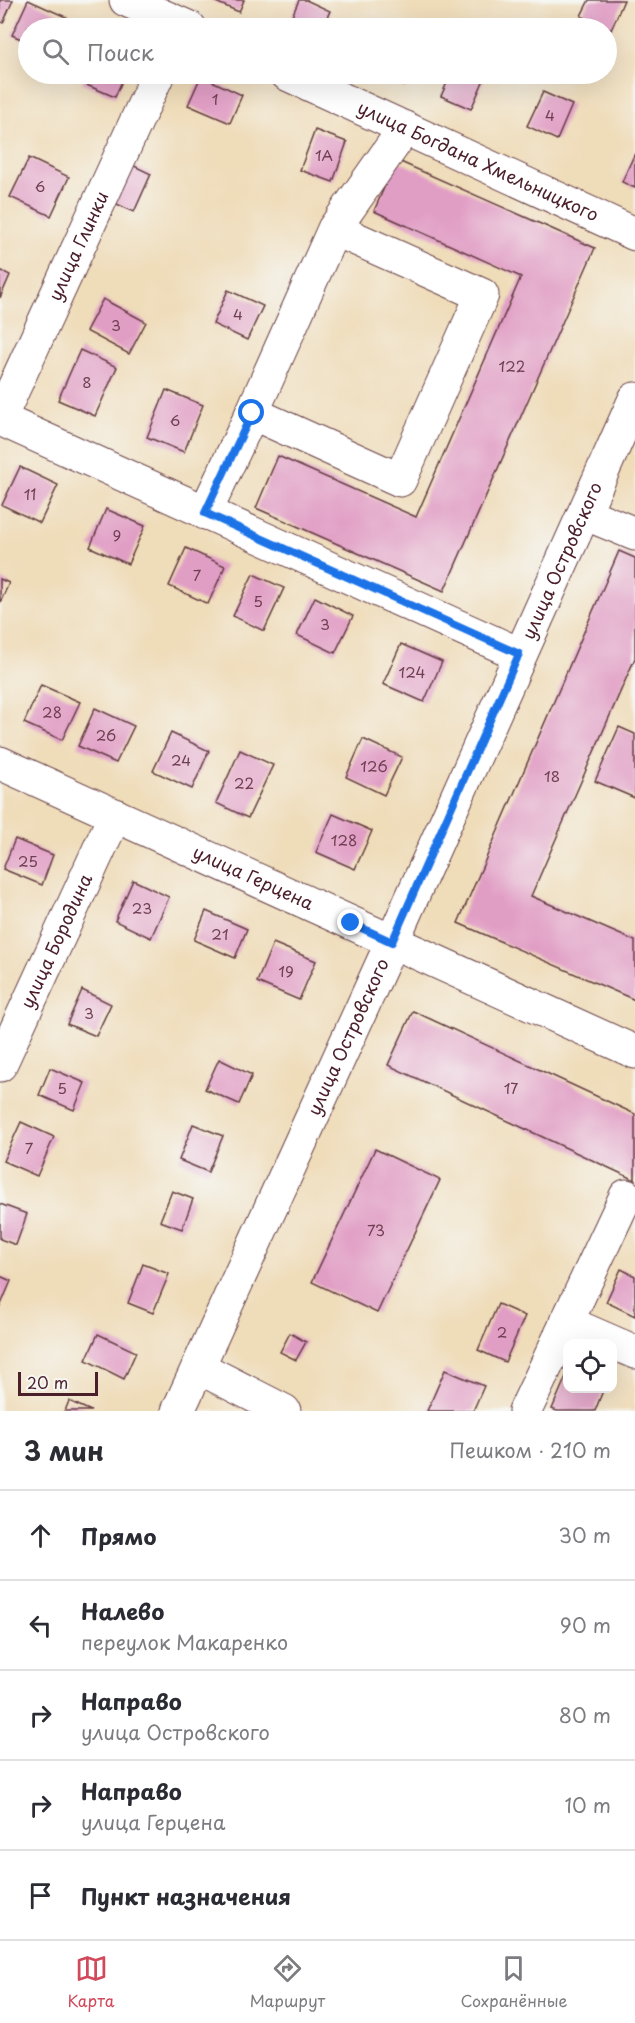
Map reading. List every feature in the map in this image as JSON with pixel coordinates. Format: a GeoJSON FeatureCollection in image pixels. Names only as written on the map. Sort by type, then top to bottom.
{"type":"FeatureCollection","features":[{"type":"Feature","properties":{"kind":"street"},"geometry":{"type":"LineString","coordinates":[[126,0],[164,18]]}},
{"type":"Feature","properties":{"kind":"street","name":"улица Глинки"},"geometry":{"type":"LineString","coordinates":[[0,418],[153,84]]}},
{"type":"Feature","properties":{"kind":"street","name":"улица Богдана Хмельницкого"},"geometry":{"type":"LineString","coordinates":[[309,84],[635,234]]}},
{"type":"Feature","properties":{"kind":"street"},"geometry":{"type":"LineString","coordinates":[[205,513],[334,228],[405,128]]}},
{"type":"Feature","properties":{"kind":"street"},"geometry":{"type":"LineString","coordinates":[[252,413],[400,480],[482,295],[334,228]]}},
{"type":"Feature","properties":{"kind":"street","name":"улица Островского"},"geometry":{"type":"LineString","coordinates":[[178,1411],[392,942],[635,399]]}},
{"type":"Feature","properties":{"kind":"street"},"geometry":{"type":"LineString","coordinates":[[0,418],[519,654]]}},
{"type":"Feature","properties":{"kind":"street"},"geometry":{"type":"LineString","coordinates":[[584,513],[635,534]]}},
{"type":"Feature","properties":{"kind":"street","name":"улица Герцена"},"geometry":{"type":"LineString","coordinates":[[0,763],[635,1052]]}},
{"type":"Feature","properties":{"kind":"street","name":"улица Бородина"},"geometry":{"type":"LineString","coordinates":[[0,1065],[114,815]]}},
{"type":"Feature","properties":{"kind":"street"},"geometry":{"type":"LineString","coordinates":[[525,1411],[626,1196]]}},
{"type":"Feature","properties":{"kind":"street"},"geometry":{"type":"LineString","coordinates":[[566,1322],[635,1352]]}},
{"type":"Feature","properties":{"kind":"street"},"geometry":{"type":"LineString","coordinates":[[198,1366],[284,1411]]}},
{"type":"Feature","properties":{"kind":"building"},"geometry":{"type":"Polygon","coordinates":[[[0,0],[13,0],[3,23],[0,21],[0,0]]]}},
{"type":"Feature","properties":{"kind":"building"},"geometry":{"type":"Polygon","coordinates":[[[28,0],[68,18],[20,18],[28,0]]]}},
{"type":"Feature","properties":{"kind":"building"},"geometry":{"type":"Polygon","coordinates":[[[211,0],[244,0],[239,12],[211,0]]]}},
{"type":"Feature","properties":{"kind":"building"},"geometry":{"type":"Polygon","coordinates":[[[299,0],[306,0],[330,11],[327,18],[291,18],[299,0]]]}},
{"type":"Feature","properties":{"kind":"building"},"geometry":{"type":"Polygon","coordinates":[[[589,0],[624,0],[616,18],[581,16],[589,0]]]}},
{"type":"Feature","properties":{"kind":"building"},"geometry":{"type":"Polygon","coordinates":[[[18,22],[18,38],[12,35],[18,22]]]}},
{"type":"Feature","properties":{"kind":"building"},"geometry":{"type":"Polygon","coordinates":[[[84,84],[121,84],[115,97],[84,84]]]}},
{"type":"Feature","properties":{"kind":"building"},"geometry":{"type":"Polygon","coordinates":[[[197,84],[218,84],[242,95],[230,123],[188,105],[197,84]]]}},
{"type":"Feature","properties":{"kind":"building"},"geometry":{"type":"Polygon","coordinates":[[[446,84],[482,84],[471,109],[441,96],[446,84]]]}},
{"type":"Feature","properties":{"kind":"building"},"geometry":{"type":"Polygon","coordinates":[[[543,92],[572,105],[557,140],[527,126],[543,92]]]}},
{"type":"Feature","properties":{"kind":"building"},"geometry":{"type":"Polygon","coordinates":[[[315,130],[347,142],[333,182],[300,170],[315,130]]]}},
{"type":"Feature","properties":{"kind":"building"},"geometry":{"type":"Polygon","coordinates":[[[635,153],[635,188],[622,182],[635,153]]]}},
{"type":"Feature","properties":{"kind":"building"},"geometry":{"type":"Polygon","coordinates":[[[29,158],[69,177],[51,216],[10,197],[29,158]]]}},
{"type":"Feature","properties":{"kind":"building"},"geometry":{"type":"Polygon","coordinates":[[[396,160],[595,248],[444,591],[256,508],[278,456],[416,517],[521,277],[374,211],[396,160]]]}},
{"type":"Feature","properties":{"kind":"building"},"geometry":{"type":"Polygon","coordinates":[[[124,161],[151,174],[134,212],[106,199],[124,161]]]}},
{"type":"Feature","properties":{"kind":"building"},"geometry":{"type":"Polygon","coordinates":[[[0,270],[10,275],[0,298],[0,270]]]}},
{"type":"Feature","properties":{"kind":"building"},"geometry":{"type":"Polygon","coordinates":[[[228,290],[263,306],[247,340],[213,324],[228,290]]]}},
{"type":"Feature","properties":{"kind":"building"},"geometry":{"type":"Polygon","coordinates":[[[103,299],[146,322],[129,354],[86,331],[103,299]]]}},
{"type":"Feature","properties":{"kind":"building"},"geometry":{"type":"Polygon","coordinates":[[[80,350],[117,367],[95,416],[58,400],[80,350]]]}},
{"type":"Feature","properties":{"kind":"building"},"geometry":{"type":"Polygon","coordinates":[[[166,390],[203,405],[184,452],[147,437],[166,390]]]}},
{"type":"Feature","properties":{"kind":"building"},"geometry":{"type":"Polygon","coordinates":[[[20,467],[58,485],[40,523],[2,505],[20,467]]]}},
{"type":"Feature","properties":{"kind":"building"},"geometry":{"type":"Polygon","coordinates":[[[106,509],[145,526],[128,564],[90,547],[106,509]]]}},
{"type":"Feature","properties":{"kind":"building"},"geometry":{"type":"Polygon","coordinates":[[[186,548],[225,566],[208,604],[169,586],[186,548]]]}},
{"type":"Feature","properties":{"kind":"building"},"geometry":{"type":"Polygon","coordinates":[[[619,551],[635,558],[635,658],[531,896],[635,941],[635,1000],[458,923],[619,551]]]}},
{"type":"Feature","properties":{"kind":"building"},"geometry":{"type":"Polygon","coordinates":[[[253,574],[284,588],[264,631],[233,616],[253,574]]]}},
{"type":"Feature","properties":{"kind":"building"},"geometry":{"type":"Polygon","coordinates":[[[0,579],[9,583],[0,603],[0,579]]]}},
{"type":"Feature","properties":{"kind":"building"},"geometry":{"type":"Polygon","coordinates":[[[315,597],[353,616],[335,653],[297,635],[315,597]]]}},
{"type":"Feature","properties":{"kind":"building"},"geometry":{"type":"Polygon","coordinates":[[[401,644],[442,662],[424,702],[383,684],[401,644]]]}},
{"type":"Feature","properties":{"kind":"building"},"geometry":{"type":"Polygon","coordinates":[[[41,685],[80,702],[62,740],[24,723],[41,685]]]}},
{"type":"Feature","properties":{"kind":"building"},"geometry":{"type":"Polygon","coordinates":[[[95,708],[134,726],[116,763],[78,746],[95,708]]]}},
{"type":"Feature","properties":{"kind":"building"},"geometry":{"type":"Polygon","coordinates":[[[619,727],[635,734],[635,798],[595,781],[619,727]]]}},
{"type":"Feature","properties":{"kind":"building"},"geometry":{"type":"Polygon","coordinates":[[[171,733],[209,751],[192,789],[153,771],[171,733]]]}},
{"type":"Feature","properties":{"kind":"building"},"geometry":{"type":"Polygon","coordinates":[[[363,739],[402,757],[384,795],[346,777],[363,739]]]}},
{"type":"Feature","properties":{"kind":"building"},"geometry":{"type":"Polygon","coordinates":[[[240,750],[273,765],[248,818],[216,803],[240,750]]]}},
{"type":"Feature","properties":{"kind":"building"},"geometry":{"type":"Polygon","coordinates":[[[333,814],[372,831],[355,869],[316,852],[333,814]]]}},
{"type":"Feature","properties":{"kind":"building"},"geometry":{"type":"Polygon","coordinates":[[[15,839],[53,855],[42,885],[3,869],[15,839]]]}},
{"type":"Feature","properties":{"kind":"building"},"geometry":{"type":"Polygon","coordinates":[[[133,880],[169,897],[151,938],[115,921],[133,880]]]}},
{"type":"Feature","properties":{"kind":"building"},"geometry":{"type":"Polygon","coordinates":[[[206,911],[247,929],[235,958],[194,940],[206,911]]]}},
{"type":"Feature","properties":{"kind":"building"},"geometry":{"type":"Polygon","coordinates":[[[273,943],[316,961],[299,1000],[257,982],[273,943]]]}},
{"type":"Feature","properties":{"kind":"building"},"geometry":{"type":"Polygon","coordinates":[[[82,990],[111,1004],[96,1036],[67,1024],[82,990]]]}},
{"type":"Feature","properties":{"kind":"building"},"geometry":{"type":"Polygon","coordinates":[[[413,1011],[635,1114],[635,1180],[388,1065],[413,1011]]]}},
{"type":"Feature","properties":{"kind":"building"},"geometry":{"type":"Polygon","coordinates":[[[219,1059],[252,1075],[239,1104],[205,1089],[219,1059]]]}},
{"type":"Feature","properties":{"kind":"building"},"geometry":{"type":"Polygon","coordinates":[[[50,1068],[85,1083],[74,1110],[39,1095],[50,1068]]]}},
{"type":"Feature","properties":{"kind":"building"},"geometry":{"type":"Polygon","coordinates":[[[21,1122],[54,1137],[37,1176],[3,1161],[21,1122]]]}},
{"type":"Feature","properties":{"kind":"building"},"geometry":{"type":"Polygon","coordinates":[[[193,1124],[223,1136],[208,1172],[179,1160],[193,1124]]]}},
{"type":"Feature","properties":{"kind":"building"},"geometry":{"type":"Polygon","coordinates":[[[375,1149],[440,1180],[377,1313],[312,1282],[375,1149]]]}},
{"type":"Feature","properties":{"kind":"building"},"geometry":{"type":"Polygon","coordinates":[[[172,1191],[193,1199],[182,1229],[160,1221],[172,1191]]]}},
{"type":"Feature","properties":{"kind":"building"},"geometry":{"type":"Polygon","coordinates":[[[0,1204],[27,1214],[16,1245],[0,1239],[0,1204]]]}},
{"type":"Feature","properties":{"kind":"building"},"geometry":{"type":"Polygon","coordinates":[[[143,1264],[169,1274],[153,1313],[128,1303],[143,1264]]]}},
{"type":"Feature","properties":{"kind":"building"},"geometry":{"type":"Polygon","coordinates":[[[621,1269],[635,1276],[635,1316],[606,1302],[621,1269]]]}},
{"type":"Feature","properties":{"kind":"building"},"geometry":{"type":"Polygon","coordinates":[[[0,1276],[11,1281],[0,1307],[0,1276]]]}},
{"type":"Feature","properties":{"kind":"building"},"geometry":{"type":"Polygon","coordinates":[[[498,1304],[525,1316],[505,1362],[478,1350],[498,1304]]]}},
{"type":"Feature","properties":{"kind":"building"},"geometry":{"type":"Polygon","coordinates":[[[290,1333],[306,1342],[296,1360],[280,1352],[290,1333]]]}},
{"type":"Feature","properties":{"kind":"building"},"geometry":{"type":"Polygon","coordinates":[[[98,1334],[136,1352],[124,1379],[86,1360],[98,1334]]]}},
{"type":"Feature","properties":{"kind":"building"},"geometry":{"type":"Polygon","coordinates":[[[445,1370],[484,1386],[473,1411],[427,1411],[445,1370]]]}},
{"type":"Feature","properties":{"kind":"building"},"geometry":{"type":"Polygon","coordinates":[[[563,1384],[563,1393],[602,1393],[595,1411],[552,1409],[563,1384]]]}},
{"type":"Feature","properties":{"kind":"building"},"geometry":{"type":"Polygon","coordinates":[[[69,1401],[91,1411],[65,1411],[69,1401]]]}},
{"type":"Feature","properties":{"kind":"route"},"geometry":{"type":"LineString","coordinates":[[252,413],[205,513],[519,654],[392,942],[351,923]]}}]}
